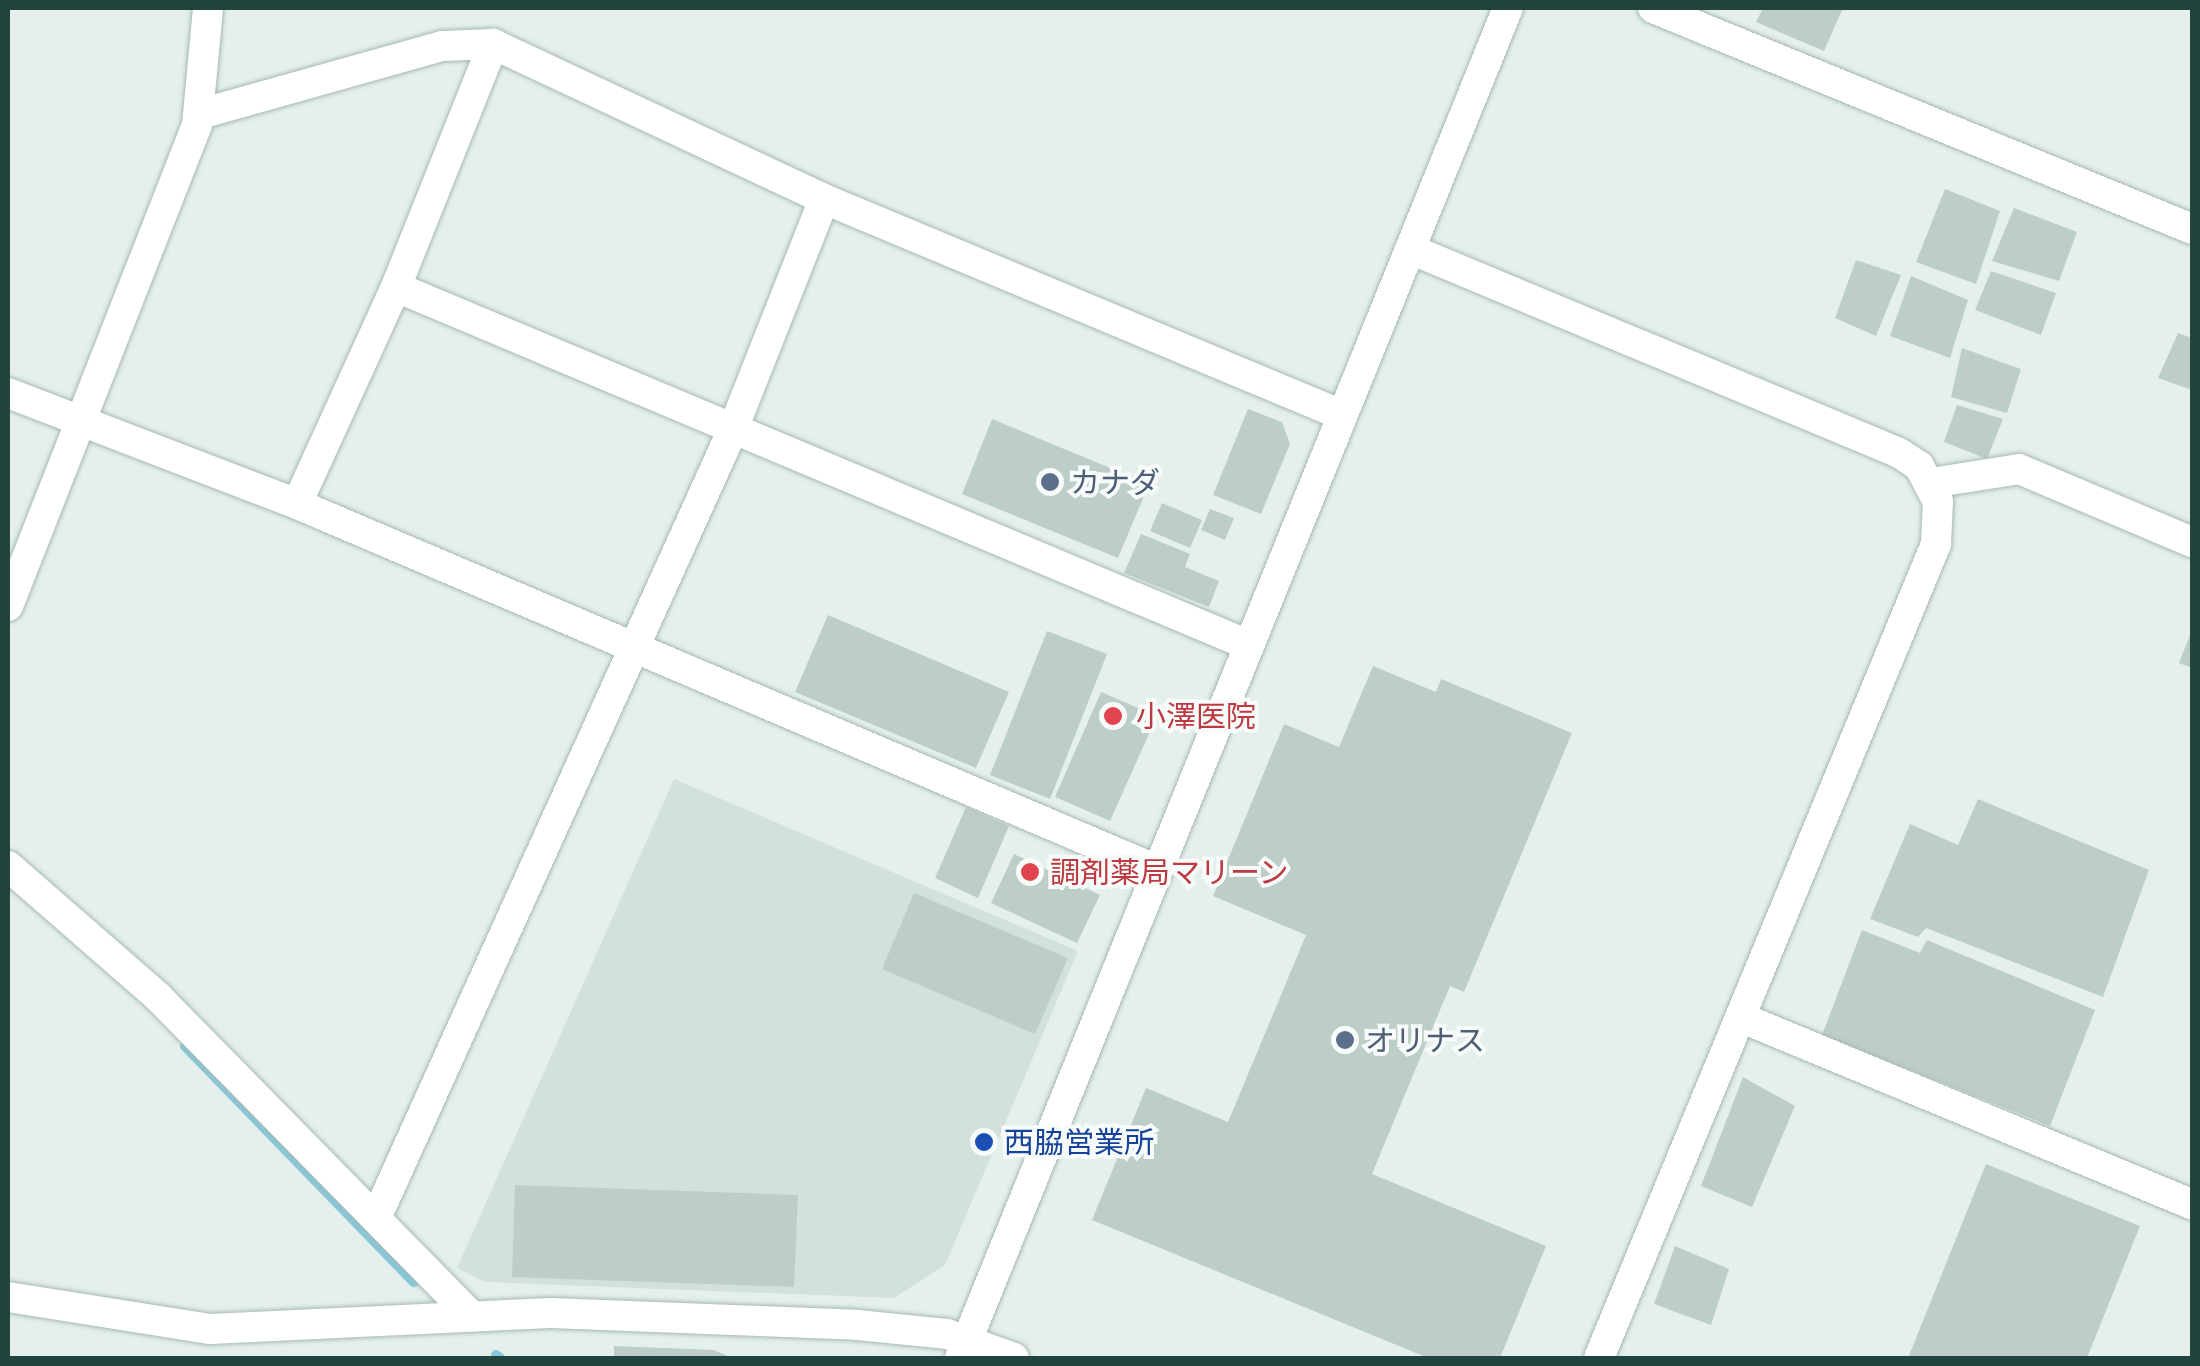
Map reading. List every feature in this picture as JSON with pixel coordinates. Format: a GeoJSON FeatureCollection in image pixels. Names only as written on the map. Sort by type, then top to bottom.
{"type":"FeatureCollection","features":[{"type":"Feature","properties":{"kind":"street"},"geometry":{"type":"LineString","coordinates":[[8,606],[200,114],[208,8]]}},
{"type":"Feature","properties":{"kind":"street"},"geometry":{"type":"LineString","coordinates":[[964,1349],[1154,869],[1508,8]]}},
{"type":"Feature","properties":{"kind":"street"},"geometry":{"type":"LineString","coordinates":[[1653,8],[2192,228]]}},
{"type":"Feature","properties":{"kind":"street"},"geometry":{"type":"LineString","coordinates":[[200,114],[442,46],[494,44],[824,200],[1342,415]]}},
{"type":"Feature","properties":{"kind":"street"},"geometry":{"type":"LineString","coordinates":[[297,504],[396,287],[494,44]]}},
{"type":"Feature","properties":{"kind":"street"},"geometry":{"type":"LineString","coordinates":[[376,1218],[732,429],[824,200]]}},
{"type":"Feature","properties":{"kind":"street"},"geometry":{"type":"LineString","coordinates":[[1410,249],[1899,453],[1931,483],[1938,512],[1936,544],[1600,1358]]}},
{"type":"Feature","properties":{"kind":"street"},"geometry":{"type":"LineString","coordinates":[[396,287],[1246,644]]}},
{"type":"Feature","properties":{"kind":"street"},"geometry":{"type":"LineString","coordinates":[[8,393],[297,504],[1154,869]]}},
{"type":"Feature","properties":{"kind":"street"},"geometry":{"type":"LineString","coordinates":[[1931,483],[2019,469],[2192,542]]}},
{"type":"Feature","properties":{"kind":"street"},"geometry":{"type":"LineString","coordinates":[[8,866],[158,997],[472,1316]]}},
{"type":"Feature","properties":{"kind":"street"},"geometry":{"type":"LineString","coordinates":[[1742,1018],[2192,1204]]}},
{"type":"Feature","properties":{"kind":"street"},"geometry":{"type":"LineString","coordinates":[[8,1296],[210,1329],[551,1313],[857,1324],[1014,1358]]}},
{"type":"Feature","properties":{"kind":"shaded area"},"geometry":{"type":"Polygon","coordinates":[[[674,779],[1078,951],[945,1265],[894,1298],[484,1282],[457,1268],[674,779]]]}},
{"type":"Feature","properties":{"kind":"building"},"geometry":{"type":"Polygon","coordinates":[[[1763,8],[1843,8],[1824,51],[1756,22],[1763,8]]]}},
{"type":"Feature","properties":{"kind":"building"},"geometry":{"type":"Polygon","coordinates":[[[1945,189],[2000,211],[1976,284],[1916,262],[1945,189]]]}},
{"type":"Feature","properties":{"kind":"building"},"geometry":{"type":"Polygon","coordinates":[[[2014,208],[2077,232],[2059,281],[1992,261],[2014,208]]]}},
{"type":"Feature","properties":{"kind":"building"},"geometry":{"type":"Polygon","coordinates":[[[1856,260],[1901,275],[1876,336],[1835,318],[1856,260]]]}},
{"type":"Feature","properties":{"kind":"building"},"geometry":{"type":"Polygon","coordinates":[[[1991,271],[2056,293],[2041,335],[1975,310],[1991,271]]]}},
{"type":"Feature","properties":{"kind":"building"},"geometry":{"type":"Polygon","coordinates":[[[1911,276],[1968,300],[1950,358],[1890,336],[1911,276]]]}},
{"type":"Feature","properties":{"kind":"building"},"geometry":{"type":"Polygon","coordinates":[[[2178,333],[2192,338],[2192,390],[2158,378],[2178,333]]]}},
{"type":"Feature","properties":{"kind":"building"},"geometry":{"type":"Polygon","coordinates":[[[1962,348],[2021,369],[2007,413],[1951,397],[1962,348]]]}},
{"type":"Feature","properties":{"kind":"building"},"geometry":{"type":"Polygon","coordinates":[[[1957,405],[2003,419],[1987,459],[1944,442],[1957,405]]]}},
{"type":"Feature","properties":{"kind":"building"},"geometry":{"type":"Polygon","coordinates":[[[1248,409],[1282,422],[1290,444],[1261,514],[1213,495],[1248,409]]]}},
{"type":"Feature","properties":{"kind":"building"},"geometry":{"type":"Polygon","coordinates":[[[992,419],[1149,484],[1118,558],[962,494],[992,419]]]}},
{"type":"Feature","properties":{"kind":"building"},"geometry":{"type":"Polygon","coordinates":[[[1162,503],[1202,520],[1190,548],[1150,531],[1162,503]]]}},
{"type":"Feature","properties":{"kind":"building"},"geometry":{"type":"Polygon","coordinates":[[[1210,509],[1234,518],[1225,540],[1201,530],[1210,509]]]}},
{"type":"Feature","properties":{"kind":"building"},"geometry":{"type":"Polygon","coordinates":[[[1141,534],[1190,554],[1185,567],[1219,581],[1209,607],[1124,573],[1141,534]]]}},
{"type":"Feature","properties":{"kind":"building"},"geometry":{"type":"Polygon","coordinates":[[[828,615],[1009,692],[976,768],[795,692],[828,615]]]}},
{"type":"Feature","properties":{"kind":"building"},"geometry":{"type":"Polygon","coordinates":[[[2192,630],[2192,668],[2179,663],[2192,630]]]}},
{"type":"Feature","properties":{"kind":"building"},"geometry":{"type":"Polygon","coordinates":[[[1047,631],[1107,654],[1050,799],[990,775],[1047,631]]]}},
{"type":"Feature","properties":{"kind":"building","name":"オリナス"},"geometry":{"type":"Polygon","coordinates":[[[1373,666],[1436,692],[1441,679],[1572,733],[1464,992],[1450,986],[1372,1174],[1546,1246],[1500,1358],[1428,1358],[1092,1220],[1146,1088],[1228,1122],[1306,935],[1213,896],[1284,724],[1339,747],[1373,666]]]}},
{"type":"Feature","properties":{"kind":"building"},"geometry":{"type":"Polygon","coordinates":[[[1101,692],[1157,716],[1110,821],[1055,797],[1101,692]]]}},
{"type":"Feature","properties":{"kind":"building"},"geometry":{"type":"Polygon","coordinates":[[[1978,799],[2149,870],[2103,997],[1926,928],[1918,937],[1870,919],[1910,824],[1958,845],[1978,799]]]}},
{"type":"Feature","properties":{"kind":"building"},"geometry":{"type":"Polygon","coordinates":[[[966,807],[1009,826],[978,898],[935,878],[966,807]]]}},
{"type":"Feature","properties":{"kind":"building"},"geometry":{"type":"Polygon","coordinates":[[[1014,854],[1100,895],[1077,943],[991,903],[1014,854]]]}},
{"type":"Feature","properties":{"kind":"building"},"geometry":{"type":"Polygon","coordinates":[[[914,893],[1068,958],[1035,1034],[882,969],[914,893]]]}},
{"type":"Feature","properties":{"kind":"building"},"geometry":{"type":"Polygon","coordinates":[[[1862,930],[1920,953],[1927,940],[2095,1010],[2050,1126],[1822,1035],[1862,930]]]}},
{"type":"Feature","properties":{"kind":"building"},"geometry":{"type":"Polygon","coordinates":[[[1743,1077],[1795,1106],[1752,1207],[1701,1186],[1743,1077]]]}},
{"type":"Feature","properties":{"kind":"building"},"geometry":{"type":"Polygon","coordinates":[[[1986,1164],[2140,1226],[2087,1358],[1908,1358],[1986,1164]]]}},
{"type":"Feature","properties":{"kind":"building"},"geometry":{"type":"Polygon","coordinates":[[[515,1185],[798,1195],[794,1287],[512,1277],[515,1185]]]}},
{"type":"Feature","properties":{"kind":"building"},"geometry":{"type":"Polygon","coordinates":[[[1675,1246],[1729,1269],[1711,1325],[1654,1304],[1675,1246]]]}},
{"type":"Feature","properties":{"kind":"building"},"geometry":{"type":"Polygon","coordinates":[[[614,1346],[714,1350],[732,1358],[614,1358],[614,1346]]]}},
{"type":"Feature","properties":{"kind":"waterway"},"geometry":{"type":"LineString","coordinates":[[185,1046],[414,1282]]}},
{"type":"Feature","properties":{"kind":"waterway"},"geometry":{"type":"LineString","coordinates":[[496,1355],[500,1358]]}},
{"type":"Feature","properties":{"kind":"place","name":"カナダ"},"geometry":{"type":"Point","coordinates":[1050,482]}},
{"type":"Feature","properties":{"kind":"place","name":"小澤医院"},"geometry":{"type":"Point","coordinates":[1113,716]}},
{"type":"Feature","properties":{"kind":"place","name":"調剤薬局マリーン"},"geometry":{"type":"Point","coordinates":[1030,872]}},
{"type":"Feature","properties":{"kind":"place","name":"オリナス"},"geometry":{"type":"Point","coordinates":[1345,1040]}},
{"type":"Feature","properties":{"kind":"place","name":"西脇営業所"},"geometry":{"type":"Point","coordinates":[984,1142]}}]}
